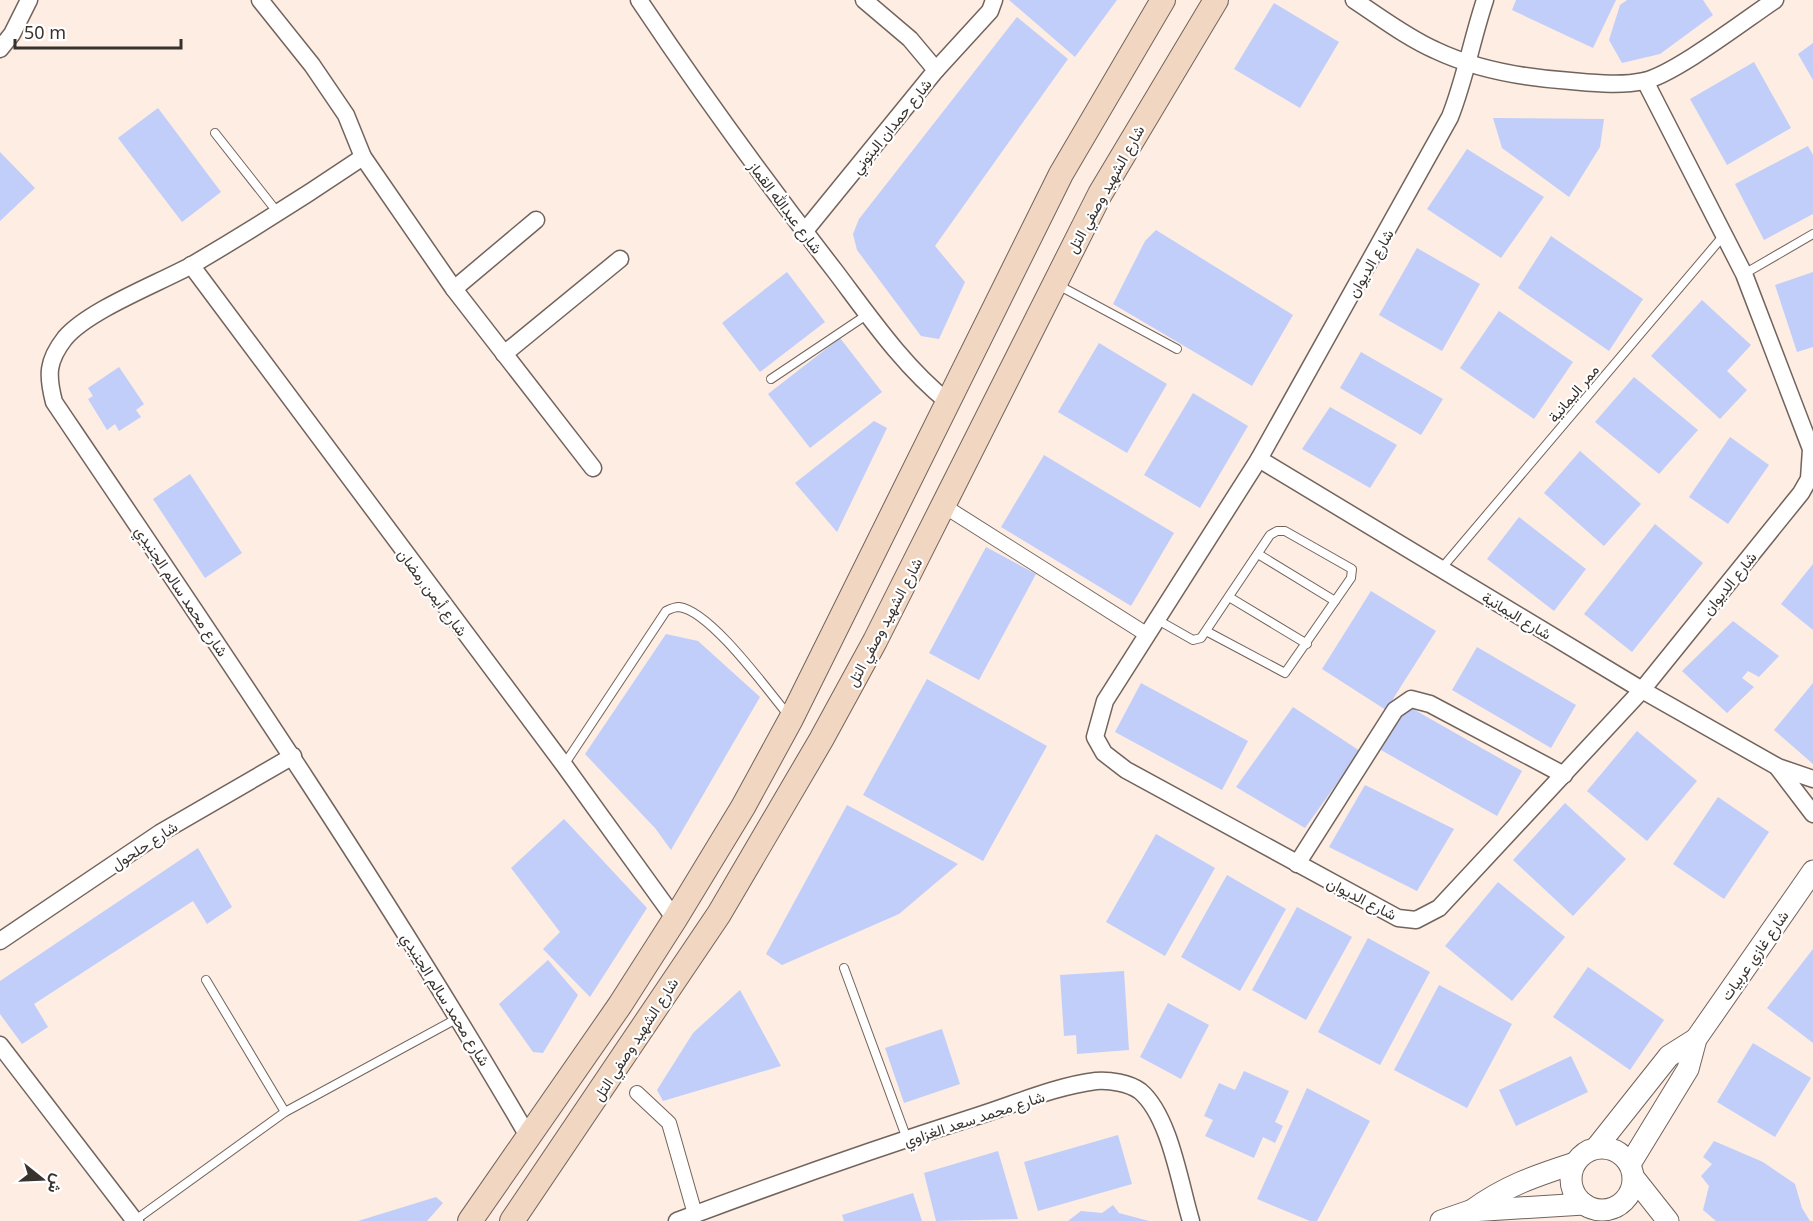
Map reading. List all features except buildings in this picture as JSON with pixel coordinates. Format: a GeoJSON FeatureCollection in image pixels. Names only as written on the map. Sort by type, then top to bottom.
{"type":"FeatureCollection","features":[{"type":"Feature","properties":{"kind":"main road","name":"شارع الشهيد وصفي التل"},"geometry":{"type":"LineString","coordinates":[[470,1221],[620,1005],[675,920],[743,807],[791,719],[1061,174],[1163,0]]}},
{"type":"Feature","properties":{"kind":"main road","name":"شارع الشهيد وصفي التل"},"geometry":{"type":"LineString","coordinates":[[512,1221],[737,884],[859,671],[1100,194],[1216,0]]}},
{"type":"Feature","properties":{"kind":"street"},"geometry":{"type":"LineString","coordinates":[[0,50],[29,0]]}},
{"type":"Feature","properties":{"kind":"street"},"geometry":{"type":"LineString","coordinates":[[260,0],[312,65],[346,115],[363,158],[454,289],[593,468]]}},
{"type":"Feature","properties":{"kind":"street","name":"شارع عبدالله القماز"},"geometry":{"type":"LineString","coordinates":[[639,0],[721,120],[804,232],[915,372],[948,402]]}},
{"type":"Feature","properties":{"kind":"street","name":"شارع حمدان البتوني"},"geometry":{"type":"LineString","coordinates":[[804,232],[936,70],[910,39],[864,0]]}},
{"type":"Feature","properties":{"kind":"street"},"geometry":{"type":"LineString","coordinates":[[936,70],[990,11],[994,0]]}},
{"type":"Feature","properties":{"kind":"street"},"geometry":{"type":"LineString","coordinates":[[1354,0],[1434,50],[1466,63],[1503,73],[1610,84],[1645,81],[1675,67],[1775,0]]}},
{"type":"Feature","properties":{"kind":"street","name":"شارع الديوان"},"geometry":{"type":"LineString","coordinates":[[1485,0],[1466,63],[1462,88],[1450,117],[1259,459],[1105,701],[1097,722],[1095,737],[1104,753],[1126,770],[1398,918],[1416,920],[1439,909],[1642,690],[1801,493],[1809,479],[1810,449],[1743,274],[1725,234],[1645,81]]}},
{"type":"Feature","properties":{"kind":"street","name":"شارع محمد سالم الجنيدي"},"geometry":{"type":"LineString","coordinates":[[363,158],[279,213],[191,265],[92,318],[67,337],[52,357],[48,379],[54,402],[293,756],[459,1017],[528,1136]]}},
{"type":"Feature","properties":{"kind":"street"},"geometry":{"type":"LineString","coordinates":[[454,289],[536,220]]}},
{"type":"Feature","properties":{"kind":"street"},"geometry":{"type":"LineString","coordinates":[[504,354],[620,259]]}},
{"type":"Feature","properties":{"kind":"street","name":"شارع أيمن رمضان"},"geometry":{"type":"LineString","coordinates":[[191,265],[564,765],[675,920]]}},
{"type":"Feature","properties":{"kind":"street","name":"شارع اليمانية"},"geometry":{"type":"LineString","coordinates":[[1259,459],[1642,690],[1778,767],[1813,779]]}},
{"type":"Feature","properties":{"kind":"street"},"geometry":{"type":"LineString","coordinates":[[944,506],[1146,634]]}},
{"type":"Feature","properties":{"kind":"street"},"geometry":{"type":"LineString","coordinates":[[1297,864],[1395,710],[1411,699],[1430,704],[1564,775]]}},
{"type":"Feature","properties":{"kind":"street","name":"شارع حلحول"},"geometry":{"type":"LineString","coordinates":[[0,941],[159,833],[293,756]]}},
{"type":"Feature","properties":{"kind":"street","name":"شارع اليمانية"},"geometry":{"type":"LineString","coordinates":[[1778,767],[1813,813]]}},
{"type":"Feature","properties":{"kind":"street","name":"شارع غازي عربيات"},"geometry":{"type":"LineString","coordinates":[[1632,1171],[1688,1069],[1696,1039],[1813,871]]}},
{"type":"Feature","properties":{"kind":"street","name":"شارع غازي عربيات"},"geometry":{"type":"LineString","coordinates":[[1596,1148],[1652,1075],[1670,1056],[1696,1039]]}},
{"type":"Feature","properties":{"kind":"street"},"geometry":{"type":"LineString","coordinates":[[0,1046],[135,1221]]}},
{"type":"Feature","properties":{"kind":"street","name":"شارع محمد سعد الغزاوي"},"geometry":{"type":"LineString","coordinates":[[677,1221],[907,1139],[1062,1089],[1097,1081],[1124,1083],[1139,1091],[1154,1107],[1164,1128],[1191,1221]]}},
{"type":"Feature","properties":{"kind":"street"},"geometry":{"type":"LineString","coordinates":[[638,1093],[669,1123],[696,1214]]}},
{"type":"Feature","properties":{"kind":"street"},"geometry":{"type":"LineString","coordinates":[[1598,1212],[1576,1196],[1571,1174],[1575,1163],[1584,1153],[1596,1148],[1610,1148],[1622,1154],[1668,1221]]}},
{"type":"Feature","properties":{"kind":"street"},"geometry":{"type":"LineString","coordinates":[[1441,1221],[1470,1211],[1518,1182],[1575,1163]]}},
{"type":"Feature","properties":{"kind":"street"},"geometry":{"type":"LineString","coordinates":[[1470,1211],[1598,1212],[1609,1209],[1627,1198],[1632,1171]]}},
{"type":"Feature","properties":{"kind":"lane"},"geometry":{"type":"LineString","coordinates":[[215,134],[279,213]]}},
{"type":"Feature","properties":{"kind":"lane","name":"ممر اليمانية"},"geometry":{"type":"LineString","coordinates":[[1441,569],[1725,234]]}},
{"type":"Feature","properties":{"kind":"lane"},"geometry":{"type":"LineString","coordinates":[[1743,274],[1813,234]]}},
{"type":"Feature","properties":{"kind":"lane"},"geometry":{"type":"LineString","coordinates":[[1054,284],[1177,349]]}},
{"type":"Feature","properties":{"kind":"lane"},"geometry":{"type":"LineString","coordinates":[[771,378],[868,314]]}},
{"type":"Feature","properties":{"kind":"lane"},"geometry":{"type":"LineString","coordinates":[[1156,619],[1193,640],[1201,638],[1270,535],[1277,531],[1286,531],[1323,550],[1352,569],[1351,578],[1285,673],[1206,631]]}},
{"type":"Feature","properties":{"kind":"lane"},"geometry":{"type":"LineString","coordinates":[[1258,554],[1335,601]]}},
{"type":"Feature","properties":{"kind":"lane"},"geometry":{"type":"LineString","coordinates":[[1228,597],[1307,644]]}},
{"type":"Feature","properties":{"kind":"lane"},"geometry":{"type":"LineString","coordinates":[[564,765],[666,611],[673,608],[680,607],[696,616],[724,638],[791,719]]}},
{"type":"Feature","properties":{"kind":"lane"},"geometry":{"type":"LineString","coordinates":[[844,968],[907,1139]]}},
{"type":"Feature","properties":{"kind":"lane"},"geometry":{"type":"LineString","coordinates":[[206,980],[285,1112]]}},
{"type":"Feature","properties":{"kind":"lane"},"geometry":{"type":"LineString","coordinates":[[135,1221],[285,1112],[459,1017]]}}]}
